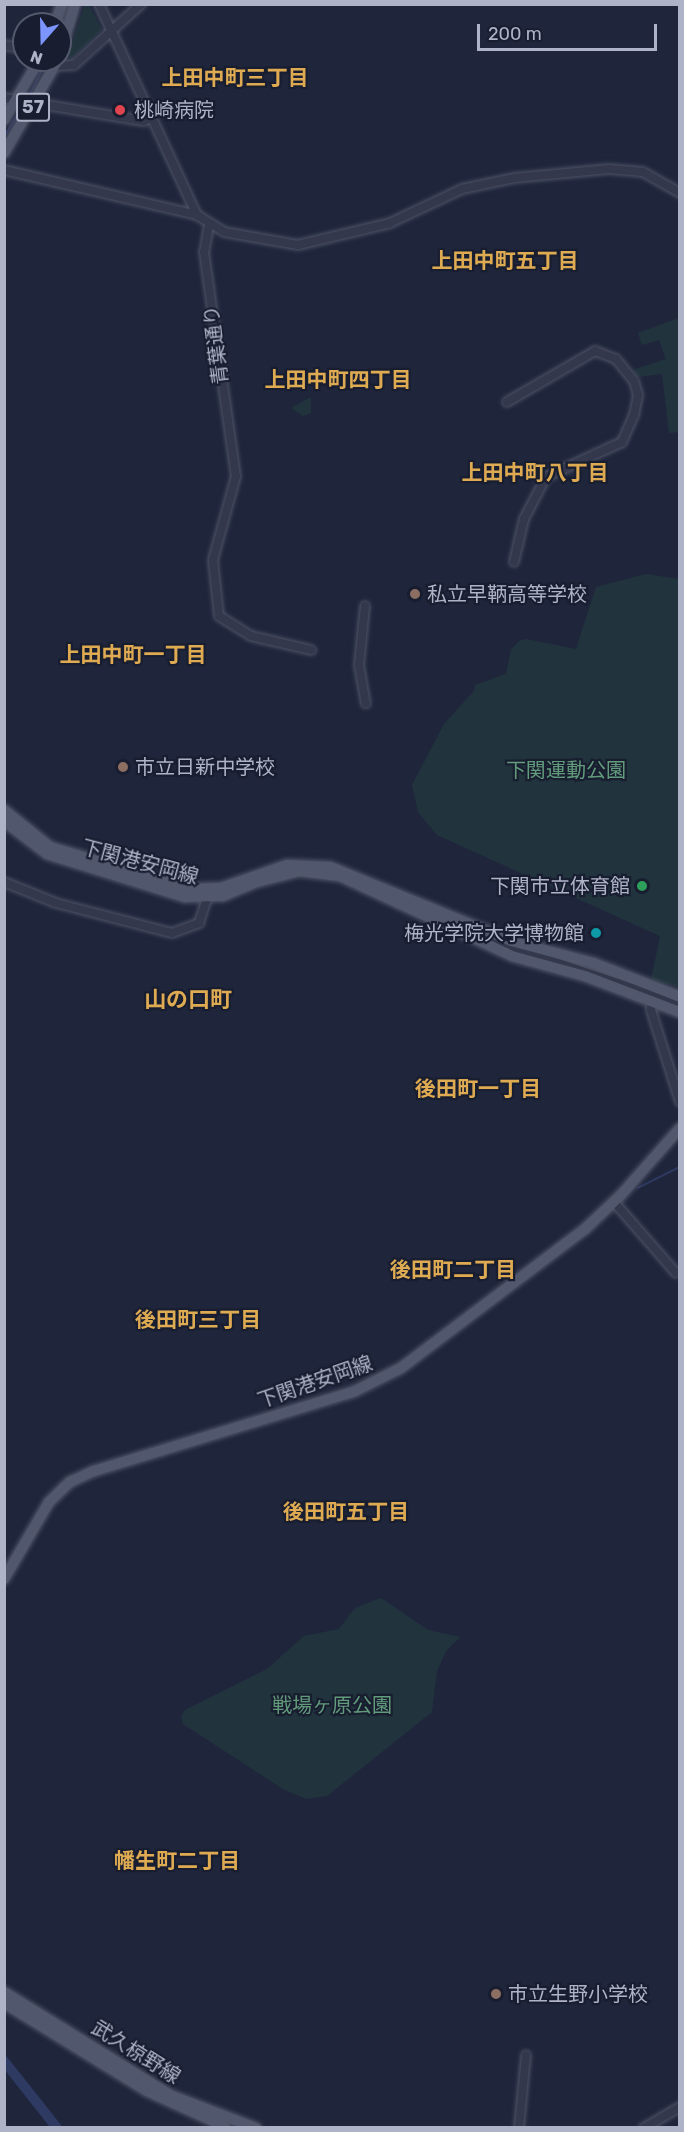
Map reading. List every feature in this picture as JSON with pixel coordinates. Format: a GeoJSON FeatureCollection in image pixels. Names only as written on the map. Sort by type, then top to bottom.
{"type":"FeatureCollection","features":[{"type":"Feature","properties":{"kind":"main road","name":"57"},"geometry":{"type":"LineString","coordinates":[[4,120],[19,100],[33,72]]}},
{"type":"Feature","properties":{"kind":"main road","name":"57"},"geometry":{"type":"LineString","coordinates":[[4,153],[52,72]]}},
{"type":"Feature","properties":{"kind":"main road","name":"下関港安岡線"},"geometry":{"type":"LineString","coordinates":[[4,810],[50,847],[209,894]]}},
{"type":"Feature","properties":{"kind":"main road","name":"下関港安岡線"},"geometry":{"type":"LineString","coordinates":[[4,821],[47,854],[177,894],[209,894],[299,871],[340,876],[511,941],[593,963],[680,997]]}},
{"type":"Feature","properties":{"kind":"main road","name":"下関港安岡線"},"geometry":{"type":"LineString","coordinates":[[367,885],[512,956],[585,976],[680,1011]]}},
{"type":"Feature","properties":{"kind":"main road","name":"下関港安岡線"},"geometry":{"type":"LineString","coordinates":[[4,1579],[45,1509],[70,1482],[94,1471],[355,1391],[389,1375],[556,1251],[614,1202],[680,1128]]}},
{"type":"Feature","properties":{"kind":"main road","name":"武久椋野線"},"geometry":{"type":"LineString","coordinates":[[4,1992],[172,2096],[256,2127]]}},
{"type":"Feature","properties":{"kind":"main road","name":"武久椋野線"},"geometry":{"type":"LineString","coordinates":[[4,2003],[169,2103],[230,2127]]}},
{"type":"Feature","properties":{"kind":"street"},"geometry":{"type":"LineString","coordinates":[[99,4],[197,215],[209,225],[298,245],[390,223],[462,189],[514,178],[609,169],[643,171],[680,193]]}},
{"type":"Feature","properties":{"kind":"street"},"geometry":{"type":"LineString","coordinates":[[72,65],[112,32],[141,4]]}},
{"type":"Feature","properties":{"kind":"street"},"geometry":{"type":"LineString","coordinates":[[4,98],[143,121],[152,118]]}},
{"type":"Feature","properties":{"kind":"street"},"geometry":{"type":"LineString","coordinates":[[4,170],[197,215]]}},
{"type":"Feature","properties":{"kind":"street","name":"青葉通り"},"geometry":{"type":"LineString","coordinates":[[209,225],[204,252],[225,418],[236,465],[233,488],[213,561],[213,590],[219,616],[251,636],[311,650]]}},
{"type":"Feature","properties":{"kind":"street"},"geometry":{"type":"LineString","coordinates":[[507,402],[595,351],[616,359],[634,381],[638,396],[634,415],[621,442],[546,477],[524,519],[514,561]]}},
{"type":"Feature","properties":{"kind":"street"},"geometry":{"type":"LineString","coordinates":[[365,606],[359,665],[366,703]]}},
{"type":"Feature","properties":{"kind":"street"},"geometry":{"type":"LineString","coordinates":[[4,882],[56,903],[172,933],[199,923],[209,894]]}},
{"type":"Feature","properties":{"kind":"street"},"geometry":{"type":"LineString","coordinates":[[367,885],[489,940],[680,1004]]}},
{"type":"Feature","properties":{"kind":"street"},"geometry":{"type":"LineString","coordinates":[[652,1000],[651,1010],[680,1102]]}},
{"type":"Feature","properties":{"kind":"street"},"geometry":{"type":"LineString","coordinates":[[614,1202],[676,1273]]}},
{"type":"Feature","properties":{"kind":"street"},"geometry":{"type":"LineString","coordinates":[[519,2127],[526,2055]]}},
{"type":"Feature","properties":{"kind":"street"},"geometry":{"type":"LineString","coordinates":[[644,2127],[680,2107]]}},
{"type":"Feature","properties":{"kind":"green space"},"geometry":{"type":"Polygon","coordinates":[[[85,5],[89,5],[102,30],[72,58],[72,44],[85,5]]]}},
{"type":"Feature","properties":{"kind":"green space"},"geometry":{"type":"Polygon","coordinates":[[[679,318],[679,432],[669,433],[662,374],[638,377],[633,370],[666,359],[659,340],[642,345],[638,333],[679,318]]]}},
{"type":"Feature","properties":{"kind":"green space"},"geometry":{"type":"Polygon","coordinates":[[[311,397],[311,413],[303,416],[291,408],[311,397]]]}},
{"type":"Feature","properties":{"kind":"green space","name":"下関運動公園"},"geometry":{"type":"Polygon","coordinates":[[[646,574],[679,579],[679,987],[651,980],[660,936],[437,835],[418,812],[412,785],[444,724],[474,691],[475,685],[506,674],[511,650],[519,641],[526,639],[576,649],[596,587],[646,574]]]}},
{"type":"Feature","properties":{"kind":"green space","name":"戦場ヶ原公園"},"geometry":{"type":"Polygon","coordinates":[[[381,1598],[428,1630],[460,1637],[446,1651],[437,1671],[432,1712],[327,1796],[306,1799],[283,1789],[183,1724],[181,1717],[185,1710],[267,1669],[304,1636],[339,1629],[355,1608],[381,1598]]]}},
{"type":"Feature","properties":{"kind":"waterway"},"geometry":{"type":"LineString","coordinates":[[28,98],[41,72]]}},
{"type":"Feature","properties":{"kind":"waterway"},"geometry":{"type":"LineString","coordinates":[[4,137],[24,104]]}},
{"type":"Feature","properties":{"kind":"waterway"},"geometry":{"type":"LineString","coordinates":[[638,1188],[680,1167]]}},
{"type":"Feature","properties":{"kind":"waterway"},"geometry":{"type":"LineString","coordinates":[[4,2061],[57,2128]]}},
{"type":"Feature","properties":{"kind":"place","name":"桃崎病院"},"geometry":{"type":"Point","coordinates":[120,110]}},
{"type":"Feature","properties":{"kind":"place","name":"私立早鞆高等学校"},"geometry":{"type":"Point","coordinates":[415,594]}},
{"type":"Feature","properties":{"kind":"place","name":"市立日新中学校"},"geometry":{"type":"Point","coordinates":[123,767]}},
{"type":"Feature","properties":{"kind":"place","name":"下関市立体育館"},"geometry":{"type":"Point","coordinates":[642,886]}},
{"type":"Feature","properties":{"kind":"place","name":"梅光学院大学博物館"},"geometry":{"type":"Point","coordinates":[596,933]}},
{"type":"Feature","properties":{"kind":"place","name":"市立生野小学校"},"geometry":{"type":"Point","coordinates":[496,1994]}},
{"type":"Feature","properties":{"kind":"district","name":"上田中町三丁目"},"geometry":{"type":"Point","coordinates":[235,78]}},
{"type":"Feature","properties":{"kind":"district","name":"上田中町五丁目"},"geometry":{"type":"Point","coordinates":[505,261]}},
{"type":"Feature","properties":{"kind":"district","name":"上田中町四丁目"},"geometry":{"type":"Point","coordinates":[338,380]}},
{"type":"Feature","properties":{"kind":"district","name":"上田中町八丁目"},"geometry":{"type":"Point","coordinates":[535,473]}},
{"type":"Feature","properties":{"kind":"district","name":"上田中町一丁目"},"geometry":{"type":"Point","coordinates":[133,655]}},
{"type":"Feature","properties":{"kind":"district","name":"山の口町"},"geometry":{"type":"Point","coordinates":[188,1000]}},
{"type":"Feature","properties":{"kind":"district","name":"後田町一丁目"},"geometry":{"type":"Point","coordinates":[478,1089]}},
{"type":"Feature","properties":{"kind":"district","name":"後田町二丁目"},"geometry":{"type":"Point","coordinates":[453,1270]}},
{"type":"Feature","properties":{"kind":"district","name":"後田町三丁目"},"geometry":{"type":"Point","coordinates":[198,1320]}},
{"type":"Feature","properties":{"kind":"district","name":"後田町五丁目"},"geometry":{"type":"Point","coordinates":[346,1512]}},
{"type":"Feature","properties":{"kind":"district","name":"幡生町二丁目"},"geometry":{"type":"Point","coordinates":[177,1861]}}]}
